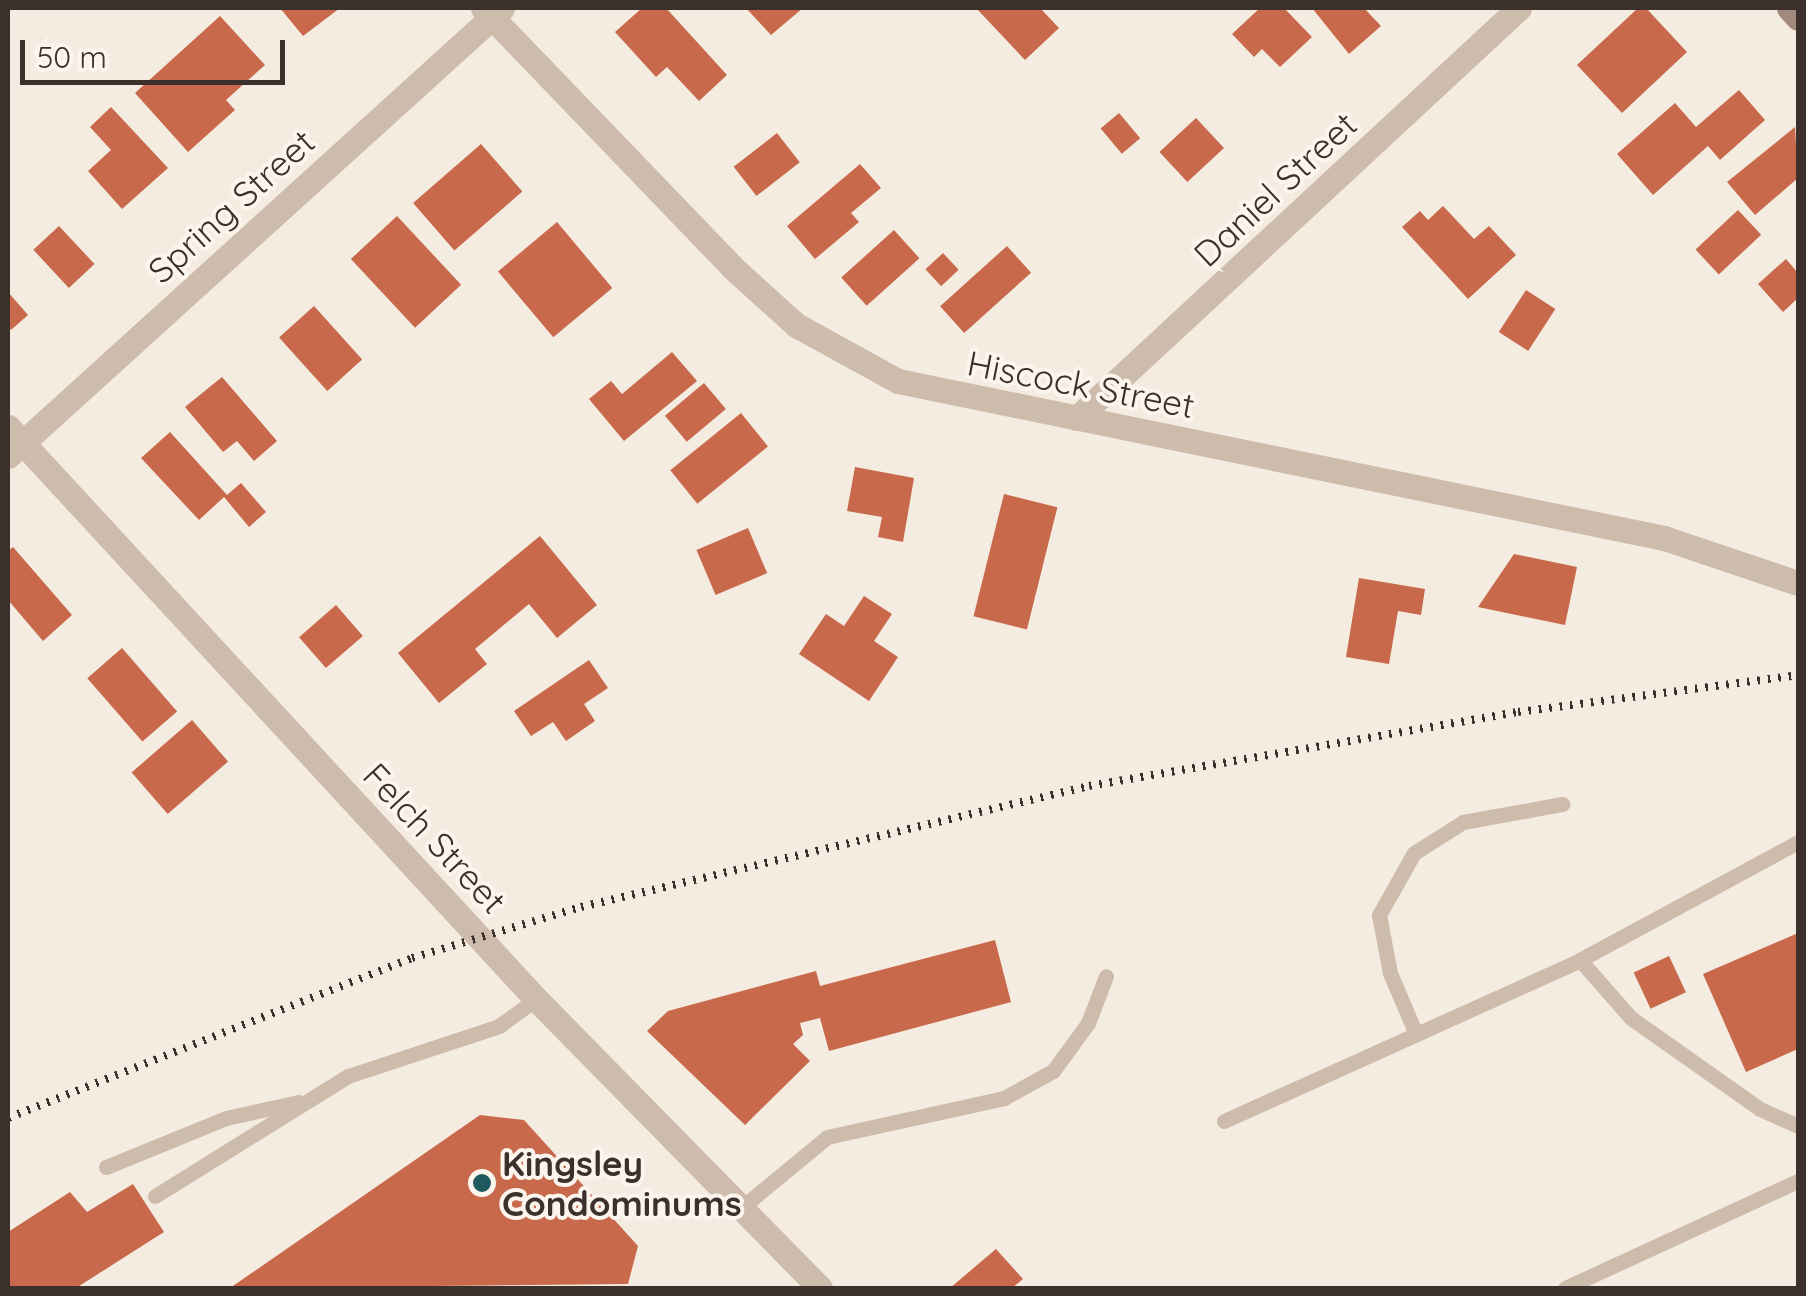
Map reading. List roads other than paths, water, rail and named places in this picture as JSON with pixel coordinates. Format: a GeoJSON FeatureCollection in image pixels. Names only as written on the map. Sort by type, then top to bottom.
{"type":"FeatureCollection","features":[{"type":"Feature","properties":{"kind":"street","name":"Daniel Street"},"geometry":{"type":"LineString","coordinates":[[1077,418],[1519,8]]}},
{"type":"Feature","properties":{"kind":"street"},"geometry":{"type":"LineString","coordinates":[[1788,8],[1798,18]]}},
{"type":"Feature","properties":{"kind":"street","name":"Hiscock Street"},"geometry":{"type":"LineString","coordinates":[[492,11],[732,267],[796,325],[898,380],[1664,538],[1798,583]]}},
{"type":"Feature","properties":{"kind":"street","name":"Spring Street"},"geometry":{"type":"LineString","coordinates":[[12,442],[492,11]]}},
{"type":"Feature","properties":{"kind":"street","name":"Felch Street"},"geometry":{"type":"LineString","coordinates":[[12,442],[536,999],[820,1288]]}},
{"type":"Feature","properties":{"kind":"lane"},"geometry":{"type":"LineString","coordinates":[[1416,1034],[1390,973],[1379,915],[1414,853],[1463,822],[1562,804]]}},
{"type":"Feature","properties":{"kind":"lane"},"geometry":{"type":"LineString","coordinates":[[1224,1120],[1580,960],[1798,842]]}},
{"type":"Feature","properties":{"kind":"lane"},"geometry":{"type":"LineString","coordinates":[[1580,960],[1630,1018],[1760,1109],[1798,1126]]}},
{"type":"Feature","properties":{"kind":"lane"},"geometry":{"type":"LineString","coordinates":[[741,1208],[828,1137],[1004,1098],[1053,1071],[1088,1023],[1106,976]]}},
{"type":"Feature","properties":{"kind":"lane"},"geometry":{"type":"LineString","coordinates":[[155,1196],[348,1076],[499,1026],[536,999]]}},
{"type":"Feature","properties":{"kind":"lane"},"geometry":{"type":"LineString","coordinates":[[106,1167],[226,1118],[312,1099]]}},
{"type":"Feature","properties":{"kind":"lane"},"geometry":{"type":"LineString","coordinates":[[1565,1288],[1798,1181]]}},
{"type":"Feature","properties":{"kind":"railway"},"geometry":{"type":"LineString","coordinates":[[8,1118],[412,958],[581,907],[1089,786],[1518,712],[1798,675]]}},
{"type":"Feature","properties":{"kind":"place","name":"Kingsley Condominums"},"geometry":{"type":"Point","coordinates":[482,1183]}}]}
